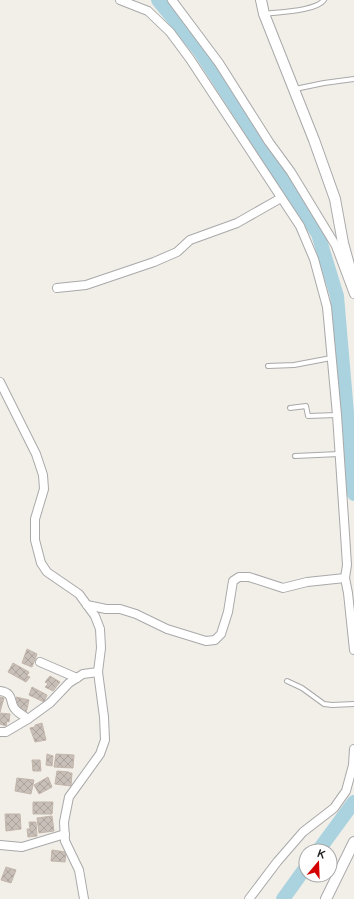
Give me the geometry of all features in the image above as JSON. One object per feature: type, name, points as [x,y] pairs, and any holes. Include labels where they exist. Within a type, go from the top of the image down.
[{"type":"street","points":[[120,0],[148,11],[170,32],[198,71],[300,226],[314,259],[327,307],[337,415],[347,565],[345,578],[351,593],[354,650]]},
{"type":"street","points":[[172,0],[219,63],[269,142],[292,172],[336,246],[354,294]]},
{"type":"street","points":[[261,0],[264,14],[335,199],[343,243],[351,263],[354,283]]},
{"type":"street","points":[[57,288],[86,285],[154,262],[177,252],[190,240],[237,223],[281,198]]},
{"type":"street","points":[[0,382],[36,454],[43,475],[44,489],[35,519],[35,540],[41,563],[47,572],[79,594],[95,616],[100,629],[101,648],[98,672],[104,717],[105,740],[100,754],[69,797],[64,822],[65,841],[78,870],[84,899]]},
{"type":"street","points":[[87,605],[106,609],[120,609],[136,614],[167,629],[206,641],[215,640],[221,634],[228,612],[233,581],[239,577],[249,577],[283,588],[307,582],[345,578]]},
{"type":"street","points":[[40,662],[77,678]]},
{"type":"street","points":[[0,732],[6,732],[28,719],[50,703],[69,683],[83,674],[98,672]]},
{"type":"street","points":[[0,691],[6,692],[12,699],[14,708],[28,719]]},
{"type":"street","points":[[250,899],[277,862],[303,832],[334,808],[346,791],[353,765],[354,749]]},
{"type":"street","points":[[1,846],[22,847],[65,834]]},
{"type":"street","points":[[326,899],[354,842]]},
{"type":"lane","points":[[264,14],[312,7],[324,0]]},
{"type":"lane","points":[[294,89],[324,82],[354,79]]},
{"type":"lane","points":[[268,366],[294,365],[331,358]]},
{"type":"lane","points":[[290,408],[306,406],[308,416],[337,415]]},
{"type":"lane","points":[[295,456],[339,454]]},
{"type":"lane","points":[[287,681],[302,688],[324,704],[332,706],[354,704]]},
{"type":"building","points":[[27,649],[37,654],[32,667],[22,663]]},
{"type":"building","points":[[13,663],[29,672],[27,676],[30,677],[26,682],[8,672]]},
{"type":"building","points":[[50,676],[60,682],[53,691],[45,687],[48,684],[45,682]]},
{"type":"building","points":[[32,687],[47,695],[44,702],[29,695]]},
{"type":"building","points":[[0,697],[4,698],[0,712]]},
{"type":"building","points":[[16,697],[29,700],[26,713],[14,707]]},
{"type":"building","points":[[0,713],[10,714],[9,722],[7,721],[6,726],[0,724]]},
{"type":"building","points":[[42,723],[46,740],[35,742],[30,728]]},
{"type":"building","points":[[47,754],[53,756],[52,766],[46,765]]},
{"type":"building","points":[[56,754],[74,755],[73,768],[54,767]]},
{"type":"building","points":[[32,760],[40,760],[41,771],[33,771]]},
{"type":"building","points":[[57,771],[72,773],[71,786],[55,784]]},
{"type":"building","points":[[48,777],[52,787],[39,794],[34,785]]},
{"type":"building","points":[[17,778],[34,780],[31,794],[15,791]]},
{"type":"building","points":[[33,802],[53,802],[52,814],[33,814]]},
{"type":"building","points":[[5,814],[20,814],[21,829],[6,831]]},
{"type":"building","points":[[52,816],[54,831],[39,833],[37,818]]},
{"type":"building","points":[[29,822],[36,822],[37,836],[28,837],[27,829],[30,829]]},
{"type":"building","points":[[52,850],[66,852],[65,862],[51,861]]},
{"type":"building","points":[[6,867],[16,870],[11,883],[1,880]]},
{"type":"waterway","points":[[158,0],[199,50],[318,234],[337,296],[354,494]]},
{"type":"waterway","points":[[324,843],[354,802]]},
{"type":"waterway","points":[[283,899],[298,878]]}]
